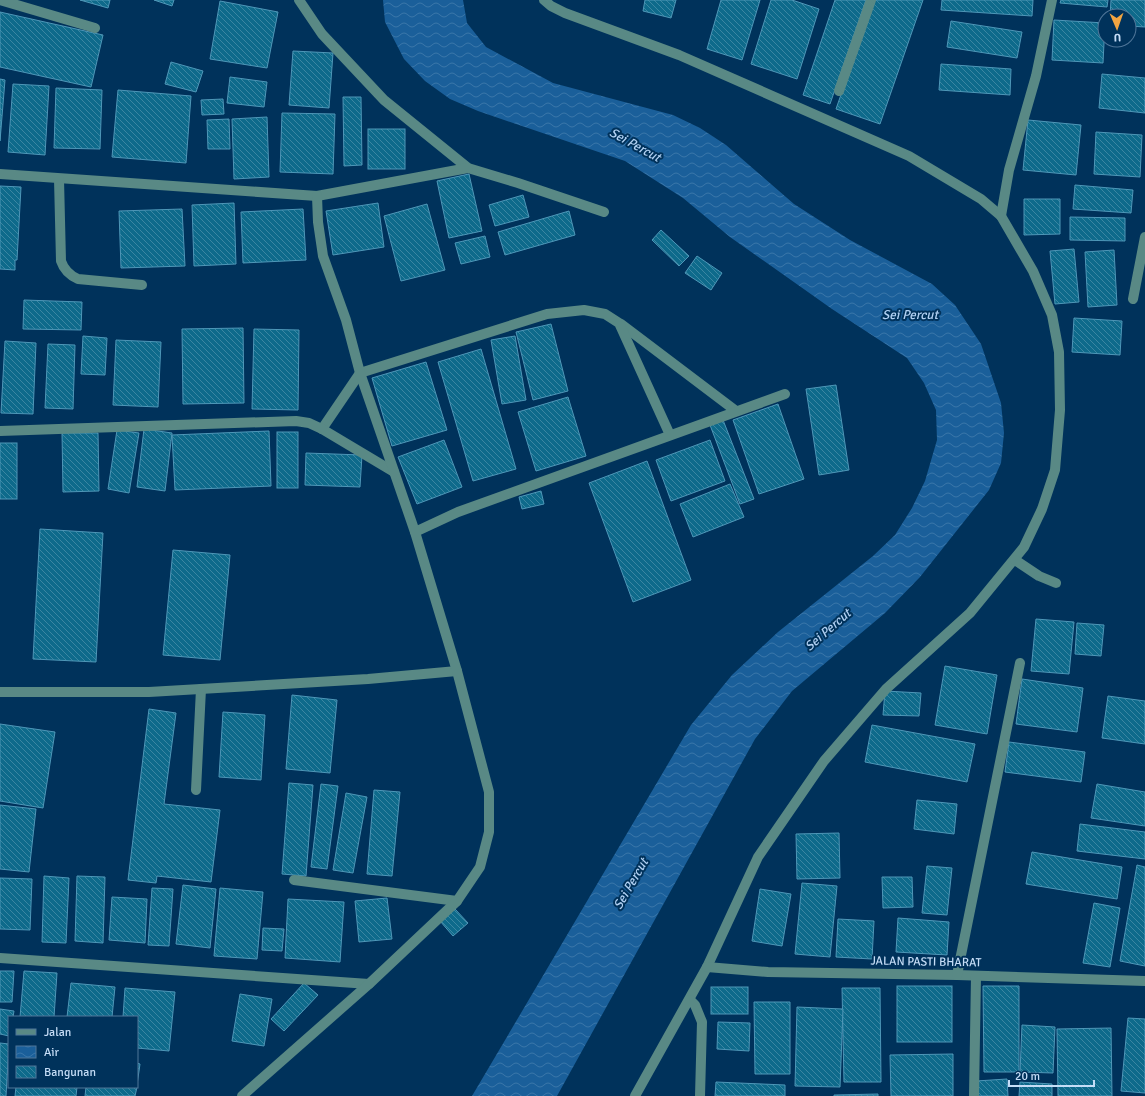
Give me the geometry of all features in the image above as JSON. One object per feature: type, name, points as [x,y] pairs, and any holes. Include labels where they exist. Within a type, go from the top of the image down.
[{"type":"street","points":[[0,0],[95,28]]},
{"type":"street","points":[[299,0],[322,34],[384,100],[468,168],[604,212]]},
{"type":"street","points":[[544,0],[551,6],[565,13],[679,55],[909,156],[981,199],[1001,216],[1033,271],[1052,315],[1059,352],[1060,410],[1055,470],[1042,509],[1024,547],[1015,560],[970,613],[886,689],[824,761],[758,857],[707,967],[690,1000],[635,1096]]},
{"type":"street","points":[[839,91],[870,0]]},
{"type":"street","points":[[1001,216],[1009,170],[1036,76],[1052,0]]},
{"type":"street","points":[[0,174],[317,196],[468,168]]},
{"type":"street","points":[[59,179],[61,261],[64,269],[71,276],[78,279],[142,285]]},
{"type":"street","points":[[242,1096],[369,984],[457,901],[480,867],[489,832],[489,792],[457,671],[415,532],[360,373],[346,320],[323,256],[318,222],[317,196]]},
{"type":"street","points":[[1132,299],[1145,237]]},
{"type":"street","points":[[322,429],[360,373],[547,314],[584,310],[605,314],[619,323],[736,411]]},
{"type":"street","points":[[619,323],[670,435]]},
{"type":"street","points":[[415,532],[458,512],[785,394]]},
{"type":"street","points":[[0,431],[296,421],[309,423],[322,429],[394,472]]},
{"type":"street","points":[[1015,560],[1039,576],[1056,583]]},
{"type":"street","points":[[957,975],[1020,663]]},
{"type":"street","points":[[0,692],[149,692],[368,679],[457,671]]},
{"type":"street","points":[[196,790],[201,689]]},
{"type":"street","points":[[294,880],[457,901]]},
{"type":"street","points":[[0,958],[369,984]]},
{"type":"street","name":"JALAN PASTI BHARAT","points":[[707,967],[768,972],[957,975],[1145,981]]},
{"type":"street","points":[[974,1096],[976,976]]},
{"type":"street","points":[[690,1000],[696,1005],[702,1022],[700,1096]]},
{"type":"water","name":"Sei Percut","points":[[383,0],[463,0],[467,23],[486,47],[553,83],[673,115],[700,128],[726,145],[794,204],[850,240],[932,284],[955,305],[981,344],[1001,403],[1004,433],[1001,463],[989,490],[920,577],[885,613],[792,691],[755,739],[557,1096],[472,1096],[691,725],[732,675],[778,632],[873,556],[895,535],[912,508],[925,481],[937,440],[936,410],[924,383],[907,358],[832,309],[730,237],[683,198],[625,161],[478,111],[450,99],[425,81],[404,59],[385,22]]},
{"type":"building","points":[[80,0],[110,0],[108,8]]},
{"type":"building","points":[[154,0],[174,0],[172,6]]},
{"type":"building","points":[[645,0],[676,0],[671,18],[643,11]]},
{"type":"building","points":[[721,0],[760,0],[742,60],[707,49]]},
{"type":"building","points":[[771,0],[792,0],[819,9],[797,79],[751,64]]},
{"type":"building","points":[[835,0],[866,0],[830,104],[803,95]]},
{"type":"building","points":[[874,0],[923,0],[880,124],[836,109]]},
{"type":"building","points":[[942,0],[1033,0],[1032,16],[941,10]]},
{"type":"building","points":[[1061,0],[1108,0],[1107,7],[1060,3]]},
{"type":"building","points":[[1111,0],[1145,0],[1145,27],[1137,26],[1137,8],[1110,8]]},
{"type":"building","points":[[220,1],[278,12],[267,68],[210,59]]},
{"type":"building","points":[[0,12],[103,35],[91,87],[0,67]]},
{"type":"building","points":[[1054,20],[1097,23],[1097,48],[1104,48],[1103,63],[1052,60]]},
{"type":"building","points":[[951,21],[1022,32],[1017,58],[947,47]]},
{"type":"building","points":[[293,51],[333,53],[329,108],[289,105]]},
{"type":"building","points":[[171,62],[203,71],[196,92],[165,84]]},
{"type":"building","points":[[941,64],[1011,69],[1010,95],[939,90]]},
{"type":"building","points":[[1102,74],[1145,78],[1145,113],[1099,108]]},
{"type":"building","points":[[230,77],[267,82],[264,107],[227,103]]},
{"type":"building","points":[[0,79],[5,80],[0,141]]},
{"type":"building","points":[[13,84],[49,86],[45,155],[8,152]]},
{"type":"building","points":[[56,88],[102,90],[100,149],[54,148]]},
{"type":"building","points":[[118,90],[191,96],[186,163],[112,157]]},
{"type":"building","points":[[343,97],[361,97],[362,165],[344,166]]},
{"type":"building","points":[[223,99],[224,114],[202,115],[201,100]]},
{"type":"building","points":[[282,113],[335,114],[333,174],[280,172]]},
{"type":"building","points":[[267,117],[269,177],[234,179],[232,119]]},
{"type":"building","points":[[229,119],[230,149],[208,149],[207,120]]},
{"type":"building","points":[[1028,120],[1081,125],[1076,175],[1023,170]]},
{"type":"building","points":[[368,129],[405,129],[405,169],[368,169]]},
{"type":"building","points":[[1096,132],[1142,135],[1140,177],[1094,174]]},
{"type":"building","points":[[469,174],[482,231],[449,238],[437,181]]},
{"type":"building","points":[[1075,185],[1133,190],[1131,213],[1073,209]]},
{"type":"building","points":[[0,186],[21,187],[17,260],[15,260],[15,270],[0,269]]},
{"type":"building","points":[[523,195],[529,217],[495,226],[489,205]]},
{"type":"building","points":[[1024,199],[1060,199],[1060,234],[1024,235]]},
{"type":"building","points":[[234,203],[236,264],[194,266],[192,205]]},
{"type":"building","points":[[378,203],[384,247],[333,255],[326,211]]},
{"type":"building","points":[[427,204],[445,270],[401,281],[384,216]]},
{"type":"building","points":[[182,209],[185,266],[121,268],[119,211]]},
{"type":"building","points":[[303,209],[306,260],[243,263],[241,212]]},
{"type":"building","points":[[569,211],[575,235],[505,255],[498,232]]},
{"type":"building","points":[[1070,217],[1125,218],[1125,241],[1070,240]]},
{"type":"building","points":[[661,230],[689,256],[679,266],[652,240]]},
{"type":"building","points":[[485,236],[490,257],[461,264],[455,243]]},
{"type":"building","points":[[1074,249],[1079,302],[1055,304],[1050,251]]},
{"type":"building","points":[[1114,250],[1117,305],[1088,307],[1085,252]]},
{"type":"building","points":[[697,256],[722,273],[711,290],[685,273]]},
{"type":"building","points":[[24,300],[82,302],[81,330],[23,329]]},
{"type":"building","points":[[1074,318],[1122,321],[1120,355],[1072,352]]},
{"type":"building","points":[[551,324],[568,391],[533,400],[516,332]]},
{"type":"building","points":[[243,328],[244,403],[183,404],[182,329]]},
{"type":"building","points":[[254,329],[299,330],[298,410],[252,409]]},
{"type":"building","points":[[83,336],[107,338],[105,375],[81,374]]},
{"type":"building","points":[[515,336],[526,400],[502,404],[491,340]]},
{"type":"building","points":[[116,340],[161,342],[158,407],[113,405]]},
{"type":"building","points":[[5,341],[36,343],[33,414],[1,413]]},
{"type":"building","points":[[48,344],[75,345],[73,409],[45,408]]},
{"type":"building","points":[[481,349],[516,469],[473,481],[438,362]]},
{"type":"building","points":[[426,362],[447,430],[392,446],[372,378]]},
{"type":"building","points":[[836,385],[849,470],[819,475],[806,389]]},
{"type":"building","points":[[568,397],[586,456],[536,471],[518,412]]},
{"type":"building","points":[[778,404],[804,479],[759,494],[733,420]]},
{"type":"building","points":[[723,420],[754,499],[740,504],[710,425]]},
{"type":"building","points":[[144,429],[172,433],[165,491],[137,487]]},
{"type":"building","points":[[117,430],[139,433],[129,493],[108,489]]},
{"type":"building","points":[[269,431],[271,486],[175,490],[172,435]]},
{"type":"building","points":[[277,432],[298,432],[298,488],[277,488]]},
{"type":"building","points":[[62,433],[98,433],[99,491],[63,492]]},
{"type":"building","points":[[444,440],[462,487],[417,504],[398,457]]},
{"type":"building","points":[[710,440],[725,481],[671,501],[656,460]]},
{"type":"building","points":[[0,443],[17,443],[17,499],[0,499]]},
{"type":"building","points":[[306,453],[362,455],[360,487],[305,485]]},
{"type":"building","points":[[647,461],[691,580],[633,602],[589,483]]},
{"type":"building","points":[[730,484],[744,517],[693,537],[680,504]]},
{"type":"building","points":[[541,491],[544,504],[522,509],[519,497]]},
{"type":"building","points":[[40,529],[103,533],[96,662],[33,659]]},
{"type":"building","points":[[173,550],[230,555],[220,660],[163,655]]},
{"type":"building","points":[[1036,619],[1074,622],[1069,674],[1031,671]]},
{"type":"building","points":[[1077,623],[1104,625],[1101,656],[1075,654]]},
{"type":"building","points":[[945,666],[997,675],[987,734],[935,725]]},
{"type":"building","points":[[1022,679],[1083,688],[1077,732],[1016,724]]},
{"type":"building","points":[[885,691],[921,693],[919,716],[883,715]]},
{"type":"building","points":[[292,695],[337,700],[330,773],[286,769]]},
{"type":"building","points":[[1108,696],[1145,701],[1145,744],[1102,738]]},
{"type":"building","points":[[149,709],[176,713],[164,804],[220,810],[211,882],[157,876],[156,883],[128,880]]},
{"type":"building","points":[[223,712],[265,715],[261,780],[219,777]]},
{"type":"building","points":[[0,724],[55,732],[43,808],[0,801]]},
{"type":"building","points":[[872,725],[975,744],[967,782],[865,762]]},
{"type":"building","points":[[1009,742],[1085,752],[1081,782],[1005,772]]},
{"type":"building","points":[[289,783],[313,785],[306,876],[282,874]]},
{"type":"building","points":[[321,784],[338,786],[327,869],[311,867]]},
{"type":"building","points":[[1097,784],[1145,792],[1145,826],[1091,818]]},
{"type":"building","points":[[374,790],[400,792],[392,876],[367,874]]},
{"type":"building","points":[[346,793],[367,797],[353,873],[333,870]]},
{"type":"building","points":[[917,800],[957,804],[954,834],[914,829]]},
{"type":"building","points":[[0,805],[36,809],[29,872],[0,869]]},
{"type":"building","points":[[1080,824],[1145,832],[1145,859],[1077,851]]},
{"type":"building","points":[[839,833],[840,878],[797,879],[796,834]]},
{"type":"building","points":[[1032,852],[1122,867],[1117,899],[1026,884]]},
{"type":"building","points":[[1137,865],[1145,867],[1145,966],[1120,961]]},
{"type":"building","points":[[927,866],[952,868],[947,915],[922,913]]},
{"type":"building","points":[[44,876],[69,878],[66,943],[42,942]]},
{"type":"building","points":[[77,876],[105,877],[103,943],[75,941]]},
{"type":"building","points":[[882,877],[912,877],[913,907],[883,908]]},
{"type":"building","points":[[0,878],[32,879],[30,930],[0,929]]},
{"type":"building","points":[[802,883],[837,886],[830,957],[795,954]]},
{"type":"building","points":[[183,885],[216,889],[210,948],[176,944]]},
{"type":"building","points":[[152,888],[173,889],[169,946],[148,945]]},
{"type":"building","points":[[220,888],[263,892],[257,959],[214,956]]},
{"type":"building","points":[[760,889],[791,894],[782,946],[752,941]]},
{"type":"building","points":[[112,897],[147,899],[145,943],[109,940]]},
{"type":"building","points":[[387,898],[392,939],[359,942],[355,901]]},
{"type":"building","points":[[288,899],[344,902],[340,962],[285,958]]},
{"type":"building","points":[[1094,903],[1120,908],[1110,967],[1083,963]]},
{"type":"building","points":[[455,909],[468,923],[453,936],[440,921]]},
{"type":"building","points":[[898,918],[949,922],[947,955],[896,952]]},
{"type":"building","points":[[838,919],[874,921],[872,959],[836,957]]},
{"type":"building","points":[[263,928],[284,929],[282,951],[262,950]]},
{"type":"building","points":[[0,971],[14,971],[12,1002],[0,1002]]},
{"type":"building","points":[[24,971],[57,973],[54,1016],[20,1016]]},
{"type":"building","points":[[71,983],[115,987],[112,1016],[67,1016]]},
{"type":"building","points":[[304,983],[318,995],[284,1031],[271,1019]]},
{"type":"building","points":[[897,986],[952,986],[952,1042],[897,1042]]},
{"type":"building","points":[[983,986],[1019,986],[1019,1072],[984,1072]]},
{"type":"building","points":[[711,987],[748,987],[748,1014],[711,1014]]},
{"type":"building","points":[[125,988],[175,992],[169,1051],[138,1048],[138,1016],[123,1016]]},
{"type":"building","points":[[842,988],[880,988],[881,1082],[844,1082]]},
{"type":"building","points":[[240,994],[272,999],[264,1046],[232,1041]]},
{"type":"building","points":[[754,1002],[790,1002],[790,1074],[755,1074]]},
{"type":"building","points":[[797,1007],[843,1009],[840,1087],[795,1086]]},
{"type":"building","points":[[0,1009],[14,1011],[13,1016],[8,1016],[8,1036],[0,1034]]},
{"type":"building","points":[[1128,1018],[1145,1019],[1145,1093],[1121,1091]]},
{"type":"building","points":[[718,1022],[750,1023],[749,1051],[717,1049]]},
{"type":"building","points":[[1022,1025],[1055,1027],[1053,1073],[1020,1072]]},
{"type":"building","points":[[1111,1028],[1112,1096],[1058,1096],[1057,1029]]},
{"type":"building","points":[[0,1043],[8,1044],[8,1061],[6,1096],[0,1096]]},
{"type":"building","points":[[953,1054],[953,1096],[891,1096],[890,1055]]},
{"type":"building","points":[[138,1063],[140,1064],[138,1078]]},
{"type":"building","points":[[1007,1079],[1008,1096],[977,1096],[976,1081]]},
{"type":"building","points":[[716,1082],[785,1085],[785,1096],[715,1096]]},
{"type":"building","points":[[1020,1082],[1052,1084],[1052,1096],[1019,1096]]},
{"type":"building","points":[[16,1088],[77,1088],[76,1096],[15,1096]]},
{"type":"building","points":[[86,1088],[137,1088],[135,1096],[85,1096]]},
{"type":"building","points":[[878,1094],[878,1096],[834,1096],[834,1095]]}]
